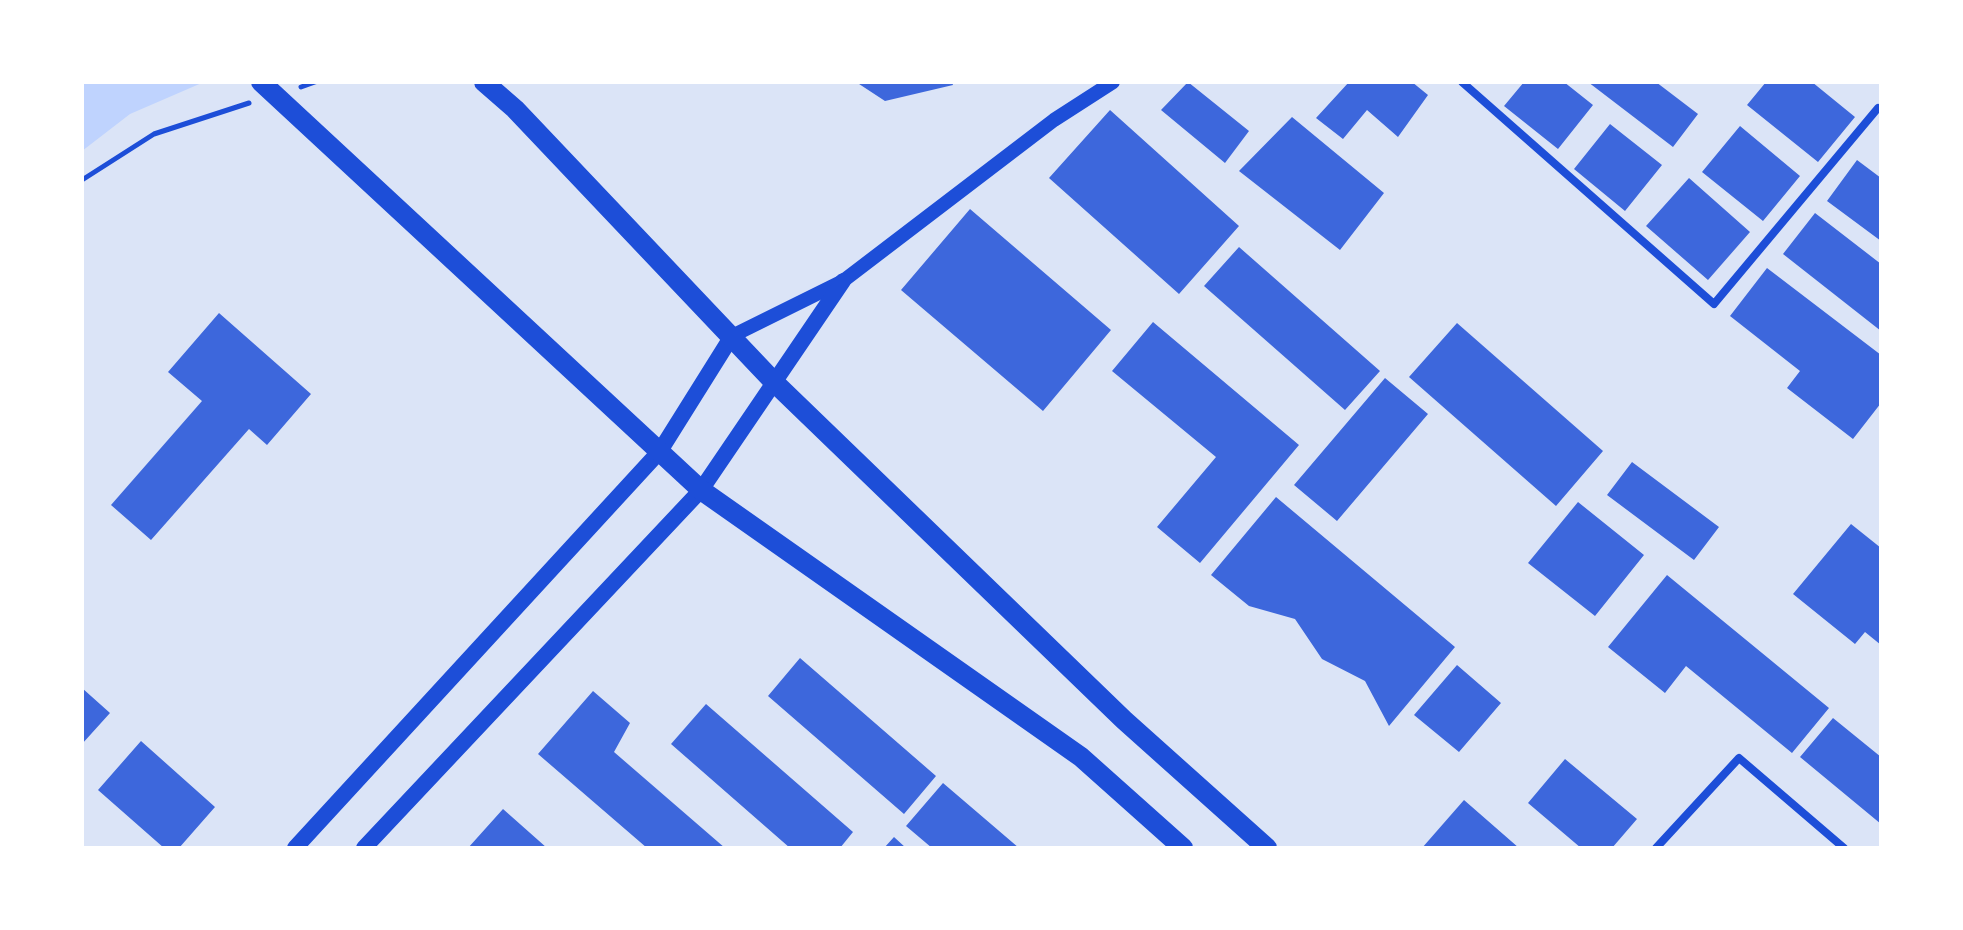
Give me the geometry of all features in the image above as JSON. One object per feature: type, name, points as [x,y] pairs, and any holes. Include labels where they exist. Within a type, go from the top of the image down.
[{"type":"main road","points":[[484,82],[515,109],[774,382],[1124,720],[1267,848]]},
{"type":"main road","points":[[259,91],[331,145],[701,490],[1081,757],[1174,845]]},
{"type":"main road","points":[[364,848],[701,490],[843,281]]},
{"type":"main road","points":[[295,848],[660,451],[732,336]]},
{"type":"street","points":[[732,336],[843,281],[1054,120],[1113,82]]},
{"type":"street","points":[[1462,82],[1714,304],[1878,108]]},
{"type":"street","points":[[1656,848],[1739,758],[1844,848]]},
{"type":"path","points":[[286,91],[315,82]]},
{"type":"path","points":[[82,180],[154,134],[259,91]]},
{"type":"shaded area","points":[[82,82],[1881,82],[1881,848],[82,848]]},
{"type":"water","points":[[82,82],[204,82],[130,114],[82,151]]},
{"type":"building","points":[[856,82],[952,82],[953,85],[885,101]]},
{"type":"building","points":[[1188,82],[1249,131],[1225,163],[1161,110]]},
{"type":"building","points":[[1349,82],[1412,82],[1428,95],[1398,137],[1367,110],[1343,139],[1316,118]]},
{"type":"building","points":[[1524,82],[1564,82],[1593,105],[1558,149],[1504,106]]},
{"type":"building","points":[[1588,82],[1656,82],[1698,114],[1673,147]]},
{"type":"building","points":[[1766,82],[1812,82],[1855,117],[1818,162],[1747,105]]},
{"type":"building","points":[[1110,110],[1239,226],[1179,294],[1049,178]]},
{"type":"building","points":[[1292,117],[1384,193],[1340,250],[1239,171]]},
{"type":"building","points":[[1610,124],[1662,165],[1625,211],[1574,169]]},
{"type":"building","points":[[1740,126],[1800,176],[1763,221],[1702,172]]},
{"type":"building","points":[[1857,160],[1881,178],[1881,241],[1827,201]]},
{"type":"building","points":[[1689,178],[1750,232],[1708,280],[1646,226]]},
{"type":"building","points":[[970,209],[1111,330],[1043,411],[901,290]]},
{"type":"building","points":[[1815,213],[1881,264],[1881,331],[1783,254]]},
{"type":"building","points":[[1239,247],[1380,371],[1345,410],[1204,286]]},
{"type":"building","points":[[1767,268],[1881,355],[1881,403],[1853,439],[1787,388],[1800,371],[1730,316]]},
{"type":"building","points":[[219,313],[311,394],[267,445],[249,429],[151,540],[111,505],[202,401],[168,372]]},
{"type":"building","points":[[1153,322],[1299,445],[1200,563],[1157,527],[1216,457],[1112,371]]},
{"type":"building","points":[[1457,323],[1603,451],[1556,506],[1409,377]]},
{"type":"building","points":[[1385,378],[1428,414],[1337,521],[1294,485]]},
{"type":"building","points":[[1632,462],[1719,527],[1694,560],[1607,495]]},
{"type":"building","points":[[1276,497],[1455,647],[1389,726],[1365,681],[1322,659],[1295,619],[1249,606],[1211,575]]},
{"type":"building","points":[[1578,502],[1644,555],[1595,616],[1528,563]]},
{"type":"building","points":[[1851,524],[1881,548],[1881,645],[1865,632],[1855,644],[1793,594]]},
{"type":"building","points":[[1667,575],[1829,708],[1792,753],[1686,666],[1665,693],[1608,647]]},
{"type":"building","points":[[800,658],[936,776],[904,814],[768,696]]},
{"type":"building","points":[[1457,665],[1501,703],[1459,752],[1414,715]]},
{"type":"building","points":[[82,688],[110,713],[82,744]]},
{"type":"building","points":[[593,691],[630,723],[614,752],[725,848],[647,848],[538,754]]},
{"type":"building","points":[[706,704],[853,832],[840,848],[790,848],[671,744]]},
{"type":"building","points":[[1833,718],[1881,757],[1881,824],[1800,757]]},
{"type":"building","points":[[141,741],[215,807],[179,848],[164,848],[98,790]]},
{"type":"building","points":[[1565,759],[1637,819],[1612,848],[1581,848],[1528,803]]},
{"type":"building","points":[[943,783],[1019,848],[932,848],[906,826]]},
{"type":"building","points":[[1464,800],[1519,848],[1422,848]]},
{"type":"building","points":[[503,809],[547,848],[468,848]]},
{"type":"building","points":[[894,837],[906,848],[884,848]]}]
